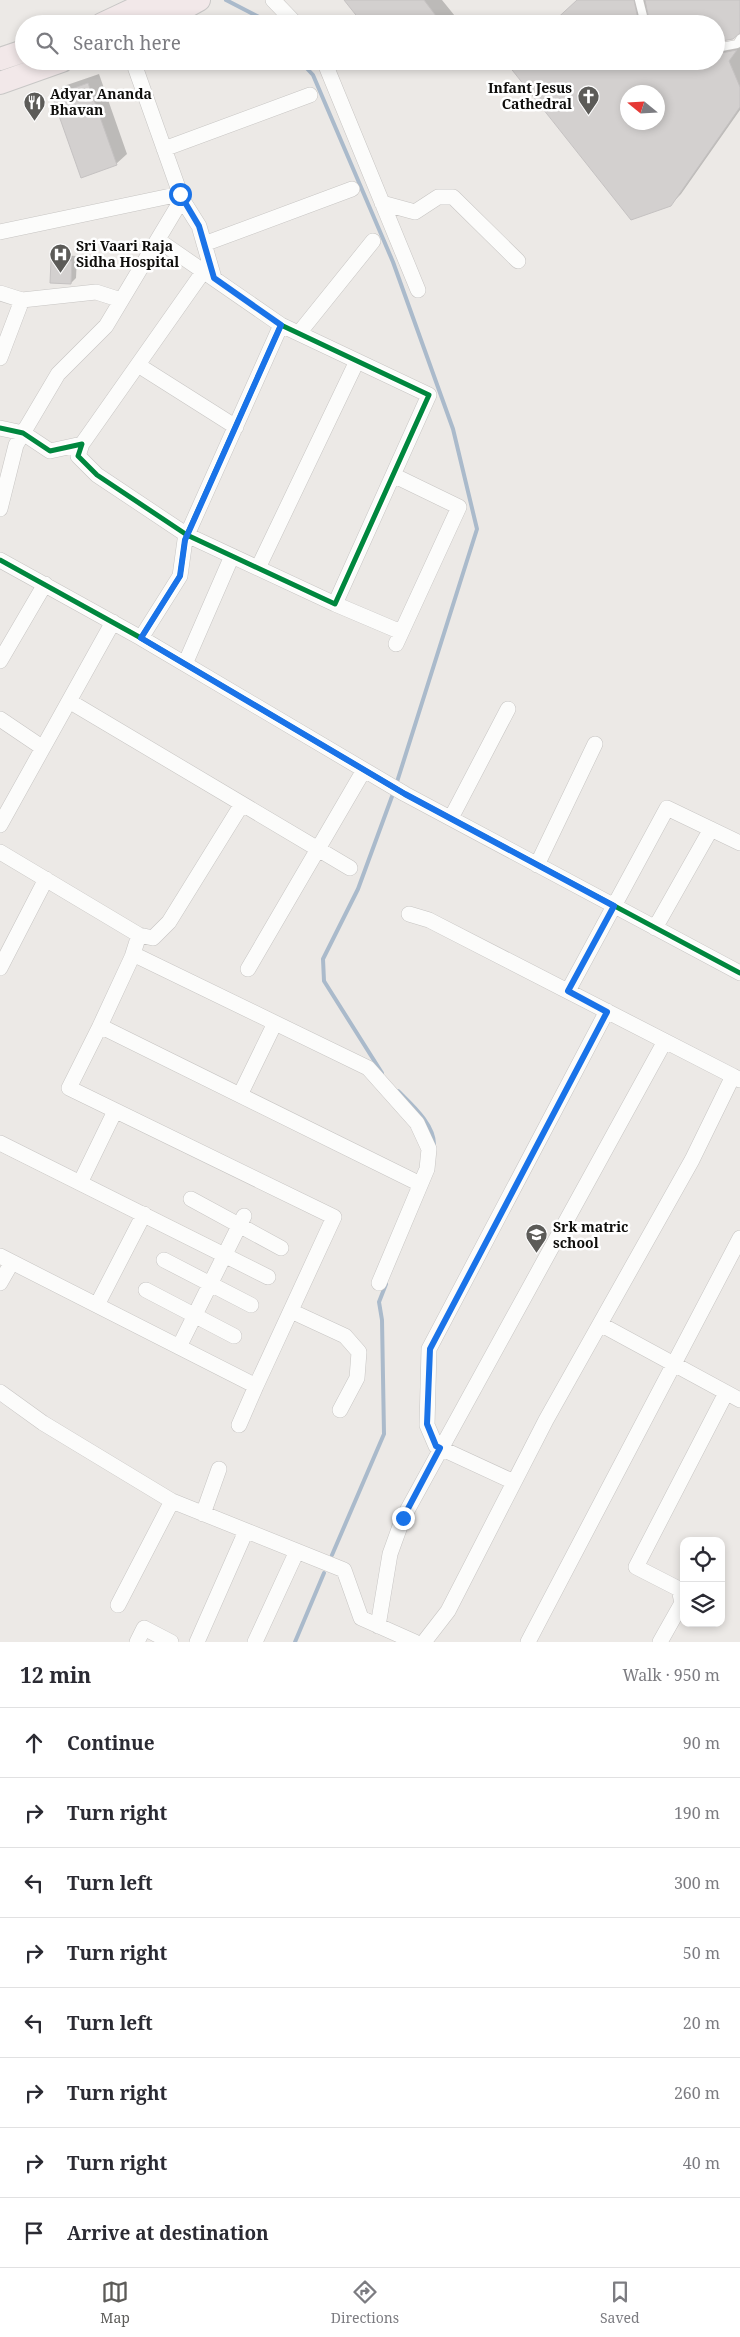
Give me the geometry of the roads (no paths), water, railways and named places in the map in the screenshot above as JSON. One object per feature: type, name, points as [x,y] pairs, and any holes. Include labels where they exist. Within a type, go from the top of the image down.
[{"type":"main road","points":[[122,15],[138,8],[175,0]]},
{"type":"main road","points":[[172,15],[199,0]]},
{"type":"main road","points":[[0,59],[15,54]]},
{"type":"main road","points":[[0,72],[15,66]]},
{"type":"main road","points":[[0,83],[37,70]]},
{"type":"street","points":[[273,0],[287,15]]},
{"type":"street","points":[[135,70],[181,197],[199,226],[209,275],[138,365],[82,444],[78,456],[97,475],[187,535],[335,604],[398,638],[459,507],[393,475]]},
{"type":"street","points":[[328,70],[418,290]]},
{"type":"street","points":[[164,149],[310,95]]},
{"type":"street","points":[[204,244],[352,189]]},
{"type":"street","points":[[0,232],[181,197]]},
{"type":"street","points":[[0,509],[16,445],[58,374],[106,326],[158,240],[181,197]]},
{"type":"street","points":[[382,203],[415,212],[438,197],[453,197],[518,261]]},
{"type":"street","points":[[158,240],[281,325],[429,396],[335,604]]},
{"type":"street","points":[[299,333],[373,241]]},
{"type":"street","points":[[0,293],[22,300],[96,292],[121,300]]},
{"type":"street","points":[[0,358],[22,300]]},
{"type":"street","points":[[141,638],[180,576],[187,535],[281,325]]},
{"type":"street","points":[[258,568],[356,361]]},
{"type":"street","points":[[138,365],[236,426]]},
{"type":"street","points":[[0,428],[23,434],[50,452],[82,444]]},
{"type":"street","points":[[185,664],[232,556]]},
{"type":"street","points":[[0,560],[141,638],[395,788],[740,973]]},
{"type":"street","points":[[0,662],[44,584]]},
{"type":"street","points":[[0,825],[113,622]]},
{"type":"street","points":[[69,702],[350,868]]},
{"type":"street","points":[[451,818],[508,709]]},
{"type":"street","points":[[0,719],[43,748]]},
{"type":"street","points":[[537,865],[595,744]]},
{"type":"street","points":[[248,969],[364,770]]},
{"type":"street","points":[[0,852],[139,935],[153,938],[169,922],[242,804]]},
{"type":"street","points":[[568,991],[667,808],[740,843]]},
{"type":"street","points":[[655,928],[711,829]]},
{"type":"street","points":[[0,968],[46,879]]},
{"type":"street","points":[[409,914],[429,920],[737,1078],[514,1482],[448,1611],[424,1642]]},
{"type":"street","points":[[139,935],[133,954],[70,1088],[334,1217],[238,1425]]},
{"type":"street","points":[[133,954],[368,1068],[417,1123],[429,1149],[427,1169],[380,1283]]},
{"type":"street","points":[[514,1482],[436,1446],[427,1424],[430,1349],[607,1012]]},
{"type":"street","points":[[240,1095],[275,1023]]},
{"type":"street","points":[[100,1026],[420,1184]]},
{"type":"street","points":[[378,1626],[390,1554],[403,1518],[665,1041]]},
{"type":"street","points":[[80,1183],[115,1110]]},
{"type":"street","points":[[0,1143],[268,1277]]},
{"type":"street","points":[[191,1199],[241,1221],[281,1248]]},
{"type":"street","points":[[97,1306],[144,1214]]},
{"type":"street","points":[[179,1347],[241,1221]]},
{"type":"street","points":[[528,1642],[740,1238]]},
{"type":"street","points":[[0,1283],[6,1259],[256,1386]]},
{"type":"street","points":[[164,1260],[251,1305]]},
{"type":"street","points":[[146,1290],[234,1336]]},
{"type":"street","points":[[291,1311],[346,1336],[359,1352],[357,1378],[340,1410]]},
{"type":"street","points":[[600,1324],[740,1400]]},
{"type":"street","points":[[0,1392],[43,1422],[172,1501],[344,1570],[361,1618],[415,1642]]},
{"type":"street","points":[[660,1642],[682,1603],[679,1589],[636,1567],[726,1392]]},
{"type":"street","points":[[203,1514],[219,1469]]},
{"type":"street","points":[[118,1605],[172,1501]]},
{"type":"street","points":[[197,1642],[246,1531]]},
{"type":"street","points":[[255,1642],[297,1551]]},
{"type":"street","points":[[138,1642],[144,1628],[171,1642]]},
{"type":"lane","points":[[638,0],[642,15]]},
{"type":"lane","points":[[725,46],[737,44],[740,39]]},
{"type":"waterway","points":[[226,0],[255,15]]},
{"type":"waterway","points":[[308,70],[313,75],[393,262],[453,429],[477,529],[396,785]]},
{"type":"waterway","points":[[382,1073],[324,981],[323,959],[358,889],[394,791]]},
{"type":"waterway","points":[[398,1091],[427,1123],[434,1146]]},
{"type":"waterway","points":[[332,1555],[384,1434],[382,1320],[379,1302],[386,1284]]},
{"type":"waterway","points":[[295,1642],[324,1573]]},
{"type":"place","name":"Infant Jesus Cathedral","points":[[588,115]]},
{"type":"place","name":"Adyar Ananda Bhavan","points":[[34,121]]},
{"type":"place","name":"Sri Vaari Raja Sidha Hospital","points":[[60,273]]},
{"type":"place","name":"Srk matric school","points":[[537,1254]]}]
